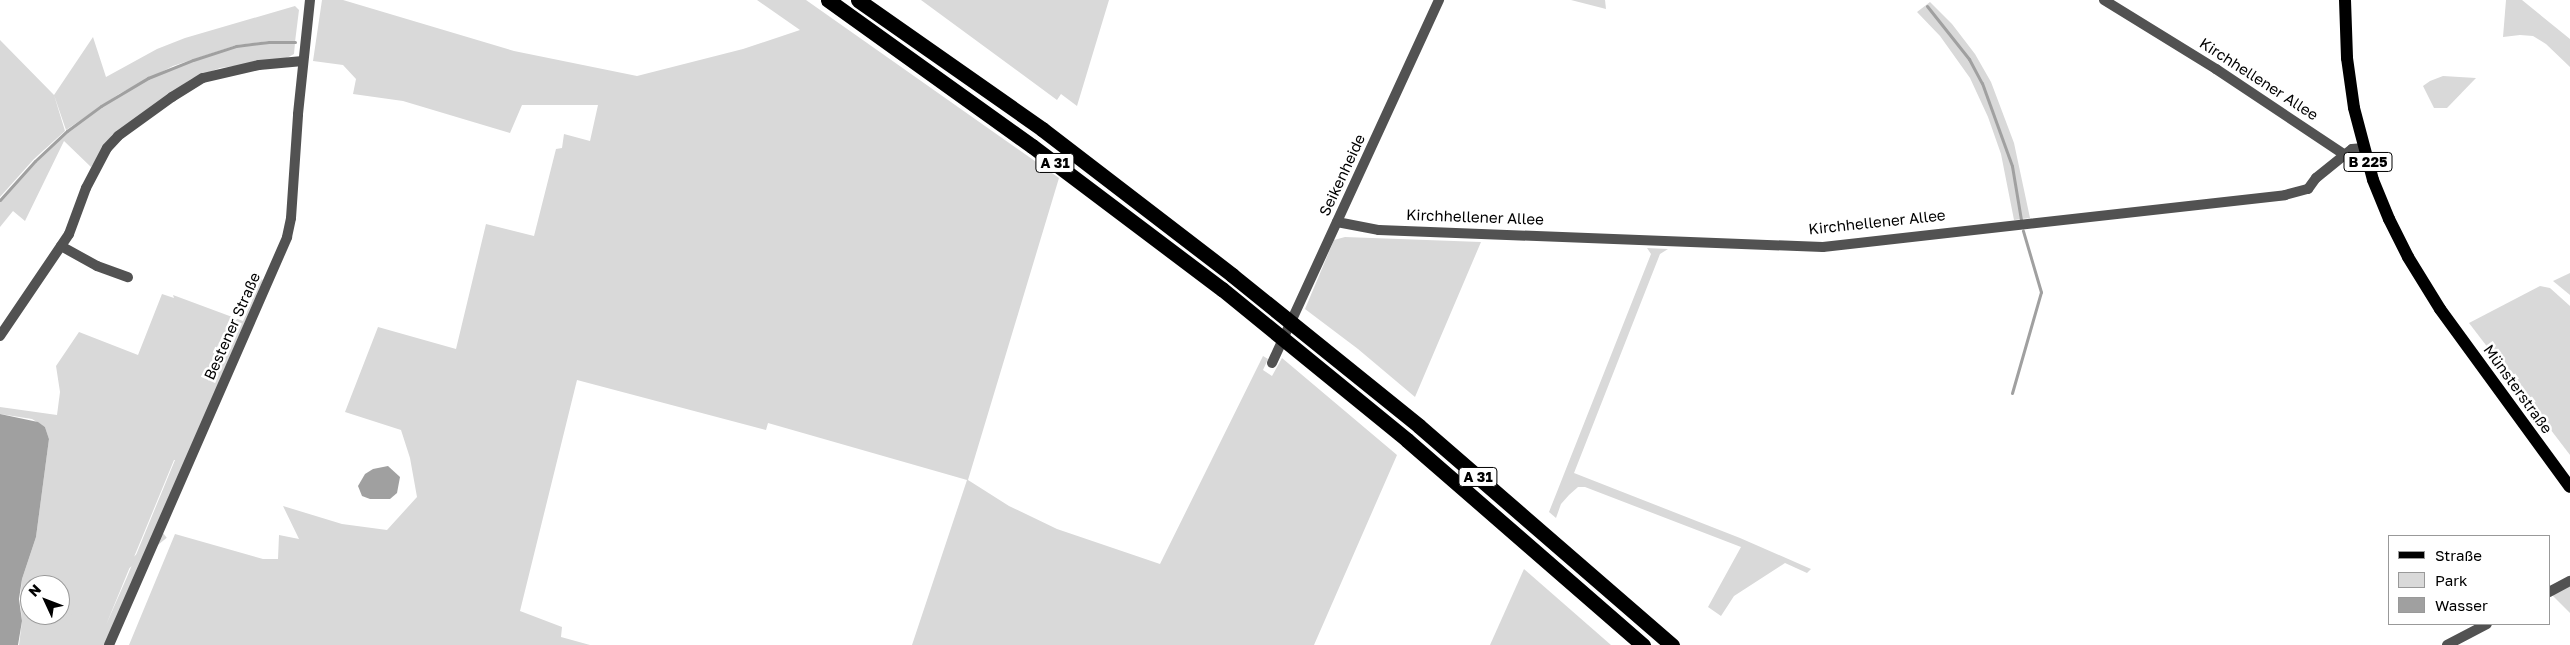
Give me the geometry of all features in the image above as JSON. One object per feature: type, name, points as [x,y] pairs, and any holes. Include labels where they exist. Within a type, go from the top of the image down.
[{"type":"highway","name":"A 31","points":[[828,0],[1032,146],[1222,289],[1407,440],[1643,645]]},
{"type":"highway","name":"A 31","points":[[858,0],[1042,129],[1232,275],[1419,426],[1672,645]]},
{"type":"main road","name":"B 225","points":[[2345,0],[2347,58],[2363,148]]},
{"type":"main road","name":"Münsterstraße","points":[[2363,148],[2373,180],[2408,258],[2440,309],[2570,487]]},
{"type":"street","name":"Bestener Straße","points":[[109,645],[287,236],[291,218],[303,58],[310,0]]},
{"type":"street","name":"Seikenheide","points":[[1272,363],[1439,0]]},
{"type":"street","name":"Kirchhellener Allee","points":[[2104,0],[2216,69],[2344,155]]},
{"type":"street","points":[[0,336],[69,234],[86,188],[107,148],[118,136],[172,96],[203,78],[259,65],[303,58]]},
{"type":"street","name":"Kirchhellener Allee","points":[[1337,222],[1379,230],[1823,247],[2284,195],[2308,189],[2316,178],[2352,149],[2363,148]]},
{"type":"street","points":[[61,246],[96,266],[128,277]]},
{"type":"street","points":[[2550,591],[2570,580]]},
{"type":"street","points":[[2446,645],[2485,625]]},
{"type":"green space","points":[[322,0],[343,0],[514,51],[637,76],[743,49],[800,30],[757,0],[806,0],[1059,178],[968,480],[1009,506],[1057,529],[1160,564],[1263,356],[1268,359],[1263,370],[1272,376],[1282,358],[1397,455],[1314,645],[912,645],[967,480],[768,423],[766,430],[577,380],[520,611],[562,627],[561,637],[590,645],[129,645],[175,534],[263,559],[278,559],[279,535],[299,539],[283,506],[342,524],[387,530],[417,497],[410,458],[401,430],[345,412],[378,327],[456,349],[486,224],[534,236],[556,149],[562,148],[564,134],[590,141],[598,105],[522,105],[510,133],[403,101],[353,94],[356,79],[343,65],[313,61]]},
{"type":"green space","points":[[921,0],[1109,0],[1077,106],[1061,94],[1057,100]]},
{"type":"green space","points":[[1571,0],[1605,0],[1606,9]]},
{"type":"green space","points":[[2506,0],[2522,0],[2570,39],[2570,67],[2546,44],[2533,36],[2503,37]]},
{"type":"green space","points":[[1930,2],[1952,24],[1975,54],[1991,82],[2014,143],[2030,218],[2014,220],[2001,154],[1988,117],[1970,78],[1940,36],[1917,12]]},
{"type":"green space","points":[[295,6],[299,10],[295,42],[269,41],[237,45],[173,66],[119,94],[66,130],[54,95],[93,37],[106,77],[157,49],[185,38]]},
{"type":"green space","points":[[0,40],[54,95],[65,131],[34,159],[0,197]]},
{"type":"green space","points":[[265,43],[295,43],[294,54],[285,59],[220,68],[191,79],[112,135],[91,167],[64,141],[25,221],[13,211],[0,227],[0,202],[4,196],[60,138],[98,109],[145,81],[179,66],[236,47]]},
{"type":"green space","points":[[2443,76],[2476,78],[2447,108],[2434,108],[2423,86]]},
{"type":"green space","points":[[1345,237],[1481,242],[1415,397],[1358,349],[1305,309],[1334,240]]},
{"type":"green space","points":[[1647,248],[1668,249],[1660,254],[1574,473],[1740,538],[1811,569],[1807,573],[1785,563],[1734,596],[1721,616],[1708,607],[1741,547],[1585,487],[1578,487],[1569,495],[1561,504],[1556,518],[1549,512],[1651,254]]},
{"type":"green space","points":[[2570,273],[2570,295],[2553,281]]},
{"type":"green space","points":[[261,279],[263,280],[106,645],[19,645],[22,625],[70,625],[70,575],[23,575],[36,537],[49,439],[45,427],[32,419],[0,414],[0,407],[57,415],[60,392],[56,366],[79,332],[138,355],[162,294],[174,298],[173,295],[243,321]],"holes":[[[175,460],[127,577],[106,625]]]},
{"type":"green space","points":[[2540,286],[2550,288],[2570,306],[2570,455],[2469,323]]},
{"type":"green space","points":[[163,533],[167,538],[72,614],[70,608]]},
{"type":"green space","points":[[1524,569],[1611,645],[1490,645]]},
{"type":"green space","points":[[2570,584],[2570,613],[2551,594]]},
{"type":"water","points":[[0,414],[38,422],[45,427],[49,439],[36,537],[23,575],[20,575],[19,599],[21,625],[18,645],[0,645]]},
{"type":"water","points":[[388,466],[400,477],[397,493],[390,499],[370,499],[362,496],[358,486],[365,474],[373,469]]},
{"type":"waterway","points":[[1927,6],[1969,59],[1982,83],[2012,166],[2021,220]]},
{"type":"waterway","points":[[0,200],[35,161],[67,131],[101,106],[148,78],[193,60],[236,46],[269,42],[295,42]]},
{"type":"waterway","points":[[2012,393],[2041,292],[2023,231]]}]
